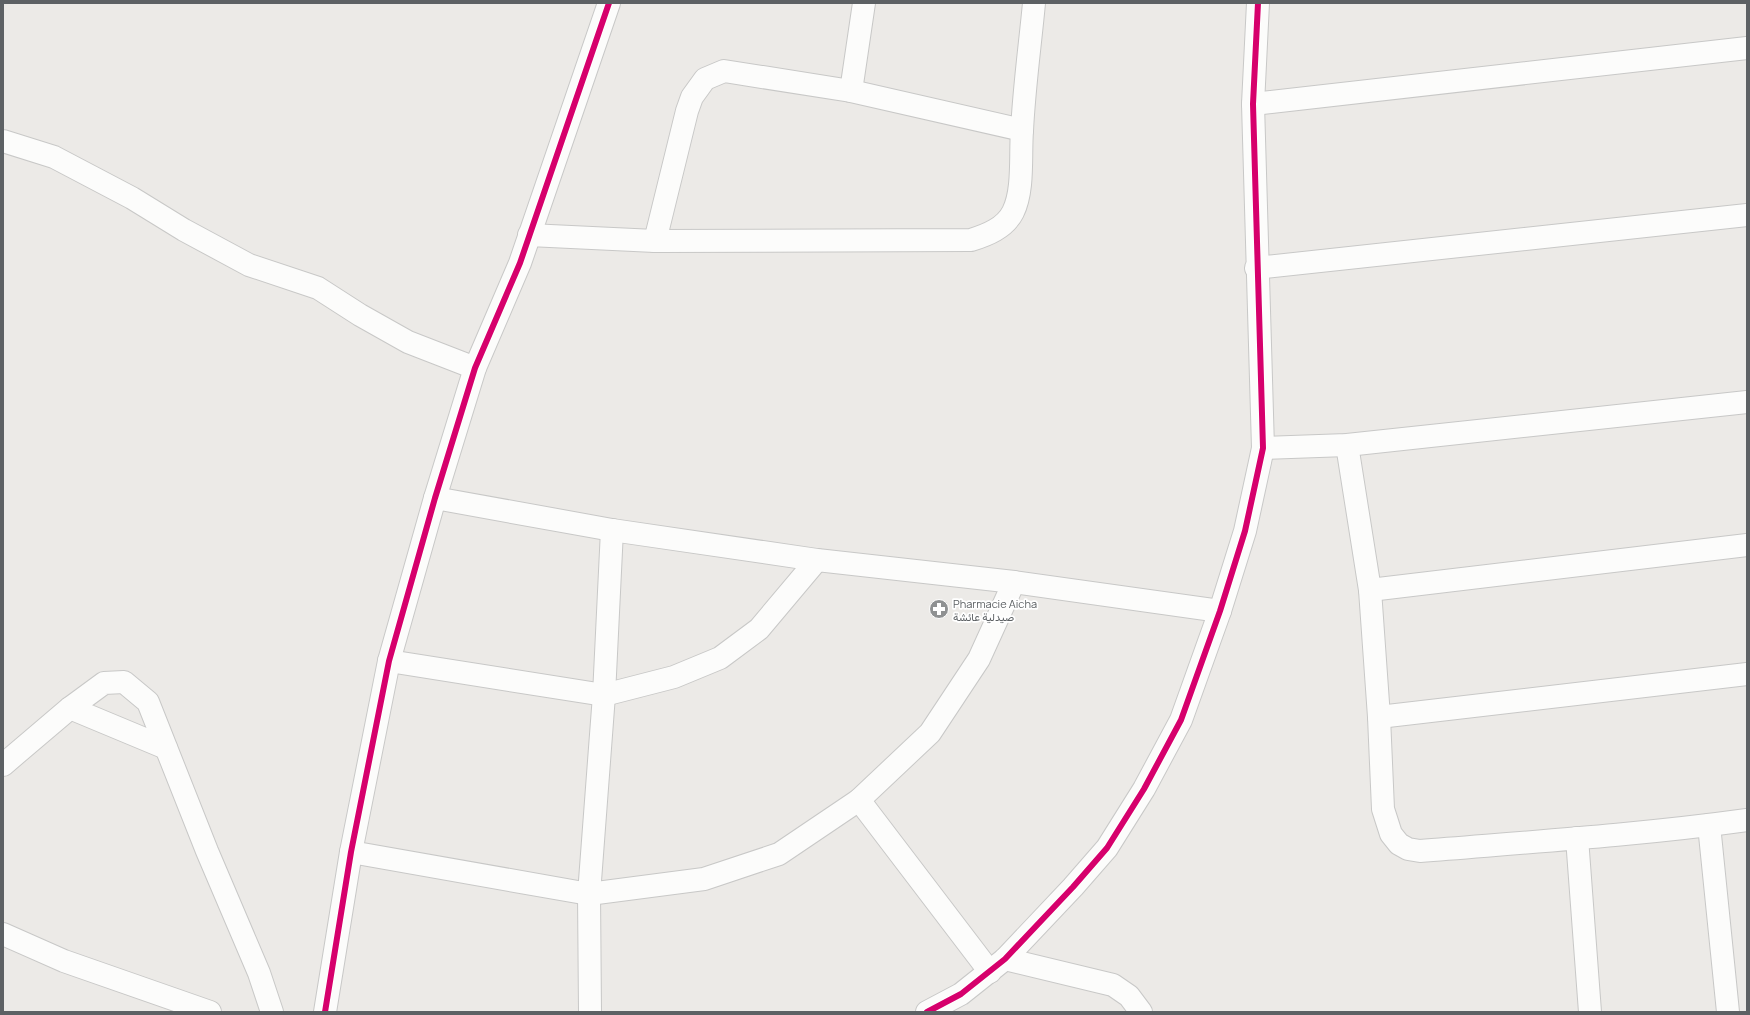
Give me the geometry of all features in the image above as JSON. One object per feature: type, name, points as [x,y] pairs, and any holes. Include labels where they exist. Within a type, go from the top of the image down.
[{"type":"street","points":[[324,1012],[351,852],[389,661],[435,498],[475,368],[520,263],[609,3]]},
{"type":"street","points":[[851,91],[864,3]]},
{"type":"street","points":[[529,235],[655,241],[971,240],[987,235],[1000,226],[1013,213],[1019,193],[1022,130],[1034,3]]},
{"type":"street","points":[[927,1012],[961,994],[997,966],[1073,887],[1107,848],[1144,789],[1181,720],[1220,611],[1245,531],[1263,448],[1256,268],[1253,104],[1258,3]]},
{"type":"street","points":[[1253,104],[1747,48]]},
{"type":"street","points":[[655,241],[686,110],[692,97],[705,79],[724,72],[851,91],[1022,130]]},
{"type":"street","points":[[3,141],[54,157],[132,198],[184,230],[249,265],[318,288],[360,315],[408,342],[475,368]]},
{"type":"street","points":[[1256,268],[1747,215]]},
{"type":"street","points":[[1263,448],[1347,445],[1747,402]]},
{"type":"street","points":[[1347,445],[1370,590],[1379,717],[1383,809],[1391,834],[1399,844],[1408,849],[1420,851],[1577,838],[1747,820]]},
{"type":"street","points":[[435,498],[612,530],[817,560],[1014,582],[1220,611]]},
{"type":"street","points":[[590,1012],[589,894],[604,695],[612,530]]},
{"type":"street","points":[[1370,590],[1747,546]]},
{"type":"street","points":[[389,661],[604,695],[674,677],[720,658],[759,629],[817,560]]},
{"type":"street","points":[[351,852],[589,894],[704,879],[779,854],[859,800],[930,733],[979,659],[1014,582]]},
{"type":"street","points":[[1379,717],[1747,674]]},
{"type":"street","points":[[3,765],[70,708],[104,684],[124,682],[148,702],[259,973],[272,1012]]},
{"type":"street","points":[[70,708],[166,748]]},
{"type":"street","points":[[859,800],[997,966],[1113,985],[1129,996],[1141,1012]]},
{"type":"street","points":[[1709,825],[1728,1012]]},
{"type":"street","points":[[1577,838],[1590,1012]]},
{"type":"street","points":[[3,934],[64,961],[210,1012]]},
{"type":"cycle path","points":[[325,1012],[351,852],[389,661],[435,498],[475,368],[520,263],[609,3]]},
{"type":"cycle path","points":[[927,1012],[961,994],[1005,959],[1073,887],[1107,848],[1144,789],[1181,720],[1220,611],[1245,531],[1263,448],[1253,104],[1258,3]]},
{"type":"place","name":"Pharmacie Aicha صيدلية عائشة","points":[[939,609]]}]
